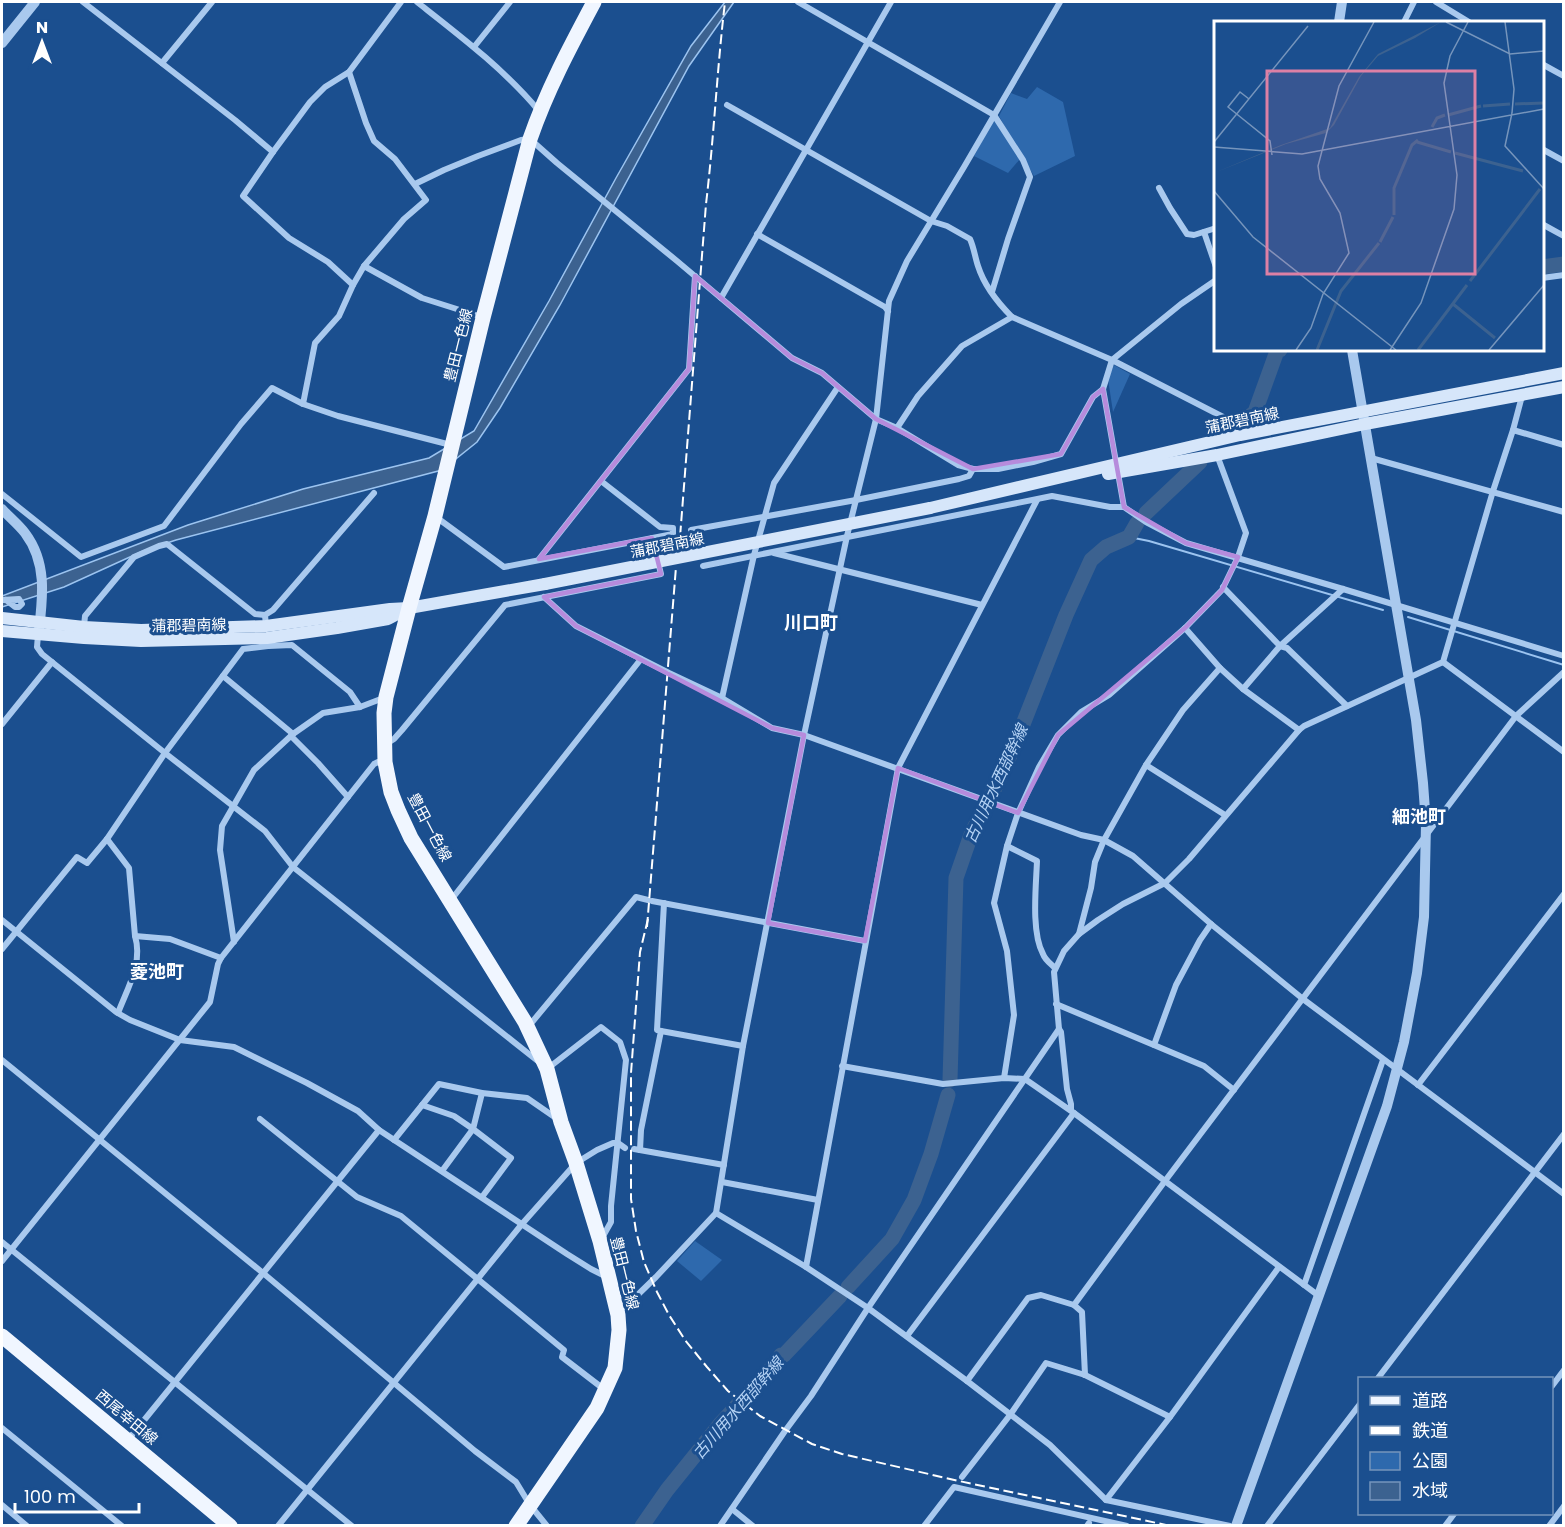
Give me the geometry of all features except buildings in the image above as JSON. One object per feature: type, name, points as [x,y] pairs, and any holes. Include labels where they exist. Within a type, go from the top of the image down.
[{"type":"main road","name":"豊田一色線","points":[[516,1526],[597,1408],[615,1368],[619,1330],[618,1315],[600,1241],[546,1069],[527,1027],[406,827],[391,792],[385,762],[384,713],[386,697],[435,516],[483,318],[530,139],[557,71],[594,2]]},
{"type":"main road","name":"蒲郡碧南線","points":[[2,618],[39,629],[141,641],[337,628],[388,618],[409,608],[546,584],[930,508],[1117,468],[1240,435],[1563,373]]},
{"type":"main road","name":"蒲郡碧南線","points":[[1117,468],[1217,455],[1365,424],[1563,387]]},
{"type":"main road","name":"蒲郡碧南線","points":[[2,631],[84,627],[267,631]]},
{"type":"main road","name":"西尾幸田線","points":[[2,1336],[230,1526]]},
{"type":"street","points":[[2,44],[35,2]]},
{"type":"street","points":[[83,2],[273,152]]},
{"type":"street","points":[[162,63],[213,2]]},
{"type":"street","points":[[353,285],[328,262],[289,238],[243,196],[310,102],[325,87],[349,72],[401,2]]},
{"type":"street","points":[[417,2],[474,47],[540,111]]},
{"type":"street","points":[[474,47],[510,2]]},
{"type":"street","points":[[798,2],[994,115],[1023,160],[1030,177],[992,292]]},
{"type":"street","points":[[721,298],[891,2]]},
{"type":"street","points":[[618,1315],[716,1213],[743,1046],[804,735],[847,536],[876,419],[889,301],[907,261],[1060,2]]},
{"type":"street","points":[[1339,21],[1342,2]]},
{"type":"street","points":[[1404,21],[1414,2]]},
{"type":"street","points":[[1436,2],[1467,21]]},
{"type":"street","points":[[1544,65],[1563,76]]},
{"type":"street","points":[[303,404],[315,343],[339,316],[364,266],[404,219],[426,200],[395,159],[374,141],[349,72]]},
{"type":"street","points":[[727,105],[931,221],[947,226],[970,239],[978,268],[1000,304],[1012,317],[1112,360],[1231,421],[1240,431],[1240,435]]},
{"type":"street","points":[[415,184],[478,156],[521,140],[530,139],[792,358],[822,373],[876,419],[897,428],[958,465],[973,469],[998,469],[1060,454],[1093,397],[1103,389]]},
{"type":"street","points":[[1544,151],[1563,161]]},
{"type":"street","points":[[1159,188],[1187,234],[1194,235],[1214,228]]},
{"type":"street","points":[[1544,225],[1563,236]]},
{"type":"street","points":[[1204,232],[1214,264]]},
{"type":"street","points":[[757,234],[885,307],[888,312]]},
{"type":"street","points":[[364,266],[422,298],[483,318]]},
{"type":"street","points":[[1544,278],[1563,275]]},
{"type":"street","points":[[539,559],[689,369],[695,276]]},
{"type":"street","points":[[1124,507],[1103,389],[1112,360],[1181,304],[1214,281]]},
{"type":"street","points":[[897,428],[918,396],[962,346],[1012,317]]},
{"type":"street","points":[[1236,1526],[1387,1106],[1412,1007],[1424,917],[1426,835],[1424,783],[1416,720],[1352,351]]},
{"type":"street","points":[[722,698],[753,555],[774,483],[838,387]]},
{"type":"street","points":[[2,494],[81,557],[164,526],[241,424],[272,388],[303,404],[338,416],[451,446]]},
{"type":"street","points":[[907,1336],[1072,1112],[1066,1089],[1061,1032],[1054,990],[1055,968],[1064,951],[1079,934],[1123,904],[1166,883],[1304,726],[1443,662],[1522,396]]},
{"type":"street","points":[[1513,430],[1563,445]]},
{"type":"street","points":[[1004,1078],[1014,1015],[1007,951],[994,903],[1007,846],[1018,813],[1039,768],[1058,735],[1081,712],[1109,694],[1185,628],[1223,587],[1237,559],[1246,533],[1217,455]]},
{"type":"street","points":[[1371,458],[1563,512]]},
{"type":"street","points":[[697,547],[692,530],[959,479],[969,476],[973,469]]},
{"type":"street","points":[[435,516],[504,567],[673,534],[673,528],[660,527],[601,481]]},
{"type":"street","points":[[2,949],[77,857],[87,863],[107,839],[165,753],[243,649],[267,631],[273,610],[374,493]]},
{"type":"street","points":[[703,566],[1052,496],[1110,507],[1124,507],[1146,522],[1186,543],[1396,605],[1453,628],[1563,656]]},
{"type":"street","points":[[806,1267],[897,768],[1037,500]]},
{"type":"street","points":[[2,509],[27,535],[41,566],[43,587],[37,647],[42,654],[265,831],[293,867],[546,1069],[602,1027],[620,1042],[626,1060],[611,1222],[600,1241]]},
{"type":"street","points":[[384,745],[402,730],[505,605],[661,574],[652,538]]},
{"type":"street","points":[[84,627],[85,616],[134,557],[167,544],[255,614],[267,631],[292,645],[350,692],[360,707]]},
{"type":"street","points":[[771,552],[982,605]]},
{"type":"street","points":[[1223,587],[1280,646],[1287,648],[1347,706]]},
{"type":"street","points":[[1243,689],[1280,646],[1342,590]]},
{"type":"street","points":[[544,597],[576,626],[722,698],[772,728],[804,735],[1018,813],[1081,835],[1104,840],[1133,856],[1210,924],[1303,999],[1563,1194]]},
{"type":"street","points":[[1185,628],[1220,668],[1243,689],[1299,730]]},
{"type":"street","points":[[451,900],[641,659]]},
{"type":"street","points":[[2,724],[52,662]]},
{"type":"street","points":[[1443,662],[1563,752]]},
{"type":"street","points":[[1079,934],[1095,862],[1104,840],[1146,765],[1183,710],[1220,668]]},
{"type":"street","points":[[1074,1305],[1516,716],[1563,672]]},
{"type":"street","points":[[223,676],[292,735],[348,797]]},
{"type":"street","points":[[234,942],[220,850],[222,826],[254,770],[292,735],[323,713],[360,707],[386,697]]},
{"type":"street","points":[[2,1260],[210,1002],[221,958],[374,764],[385,762]]},
{"type":"street","points":[[1146,765],[1225,815]]},
{"type":"street","points":[[107,839],[129,868],[135,936],[138,946],[138,962],[118,1012]]},
{"type":"street","points":[[1007,846],[1036,861],[1035,919],[1041,951],[1044,958],[1055,968]]},
{"type":"street","points":[[1418,1085],[1563,894]]},
{"type":"street","points":[[527,1027],[636,897],[865,941]]},
{"type":"street","points":[[664,903],[657,1030],[743,1046]]},
{"type":"street","points":[[2,920],[130,1020],[180,1040],[234,1047],[307,1083],[358,1111],[394,1140],[591,1269],[608,1277]]},
{"type":"street","points":[[1154,1045],[1176,985],[1210,924]]},
{"type":"street","points":[[135,936],[170,939],[221,958]]},
{"type":"street","points":[[1056,1004],[1204,1066],[1234,1090]]},
{"type":"street","points":[[720,1526],[811,1396],[868,1308],[1059,1029]]},
{"type":"street","points":[[661,1030],[637,1149],[724,1165]]},
{"type":"street","points":[[2,1060],[516,1482],[530,1505],[547,1526]]},
{"type":"street","points":[[1304,1286],[1383,1060]]},
{"type":"street","points":[[842,1066],[943,1084],[1004,1078],[1025,1079],[1318,1296]]},
{"type":"street","points":[[394,1140],[439,1084],[482,1093],[527,1098],[561,1122]]},
{"type":"street","points":[[442,1171],[473,1129],[482,1093]]},
{"type":"street","points":[[422,1105],[454,1116],[511,1158],[482,1197]]},
{"type":"street","points":[[260,1119],[357,1197],[401,1216],[564,1350],[562,1358],[605,1391]]},
{"type":"street","points":[[128,1440],[379,1130]]},
{"type":"street","points":[[1379,1377],[1563,1134]]},
{"type":"street","points":[[278,1526],[522,1224],[576,1163],[613,1143],[618,1143],[625,1148]]},
{"type":"street","points":[[722,1182],[818,1200]]},
{"type":"street","points":[[716,1213],[806,1267],[907,1336],[1050,1445],[1106,1500],[1230,1526]]},
{"type":"street","points":[[2,1242],[352,1526]]},
{"type":"street","points":[[1106,1500],[1279,1268]]},
{"type":"street","points":[[967,1381],[1028,1298],[1041,1295],[1074,1305],[1082,1312],[1085,1375]]},
{"type":"street","points":[[962,1477],[1010,1415],[1046,1363],[1085,1375],[1170,1417]]},
{"type":"street","points":[[1553,1383],[1563,1370]]},
{"type":"street","points":[[1268,1526],[1358,1405]]},
{"type":"street","points":[[2,1428],[122,1526]]},
{"type":"street","points":[[924,1526],[954,1487],[1089,1523],[1127,1526]]},
{"type":"street","points":[[2,1505],[27,1526]]},
{"type":"street","points":[[1549,1526],[1563,1506]]},
{"type":"street","points":[[732,1509],[753,1526]]},
{"type":"highlighted area","points":[[695,276],[792,358],[822,373],[876,419],[973,469],[1061,454],[1093,397],[1103,389],[1124,507],[1186,543],[1238,557],[1222,590],[1185,628],[1058,735],[1018,813],[898,768],[865,941],[768,923],[804,735],[772,728],[576,626],[544,597],[661,574],[652,538],[539,559],[689,369]]},
{"type":"green space","points":[[1037,87],[1063,102],[1075,156],[1034,176],[999,116],[1011,93],[1027,99]]},
{"type":"green space","points":[[994,119],[1020,159],[1008,173],[974,156]]},
{"type":"green space","points":[[1114,365],[1130,374],[1113,412],[1108,379]]},
{"type":"green space","points":[[695,1241],[722,1260],[701,1281],[677,1261]]},
{"type":"water","points":[[725,2],[734,2],[689,66],[560,305],[500,408],[477,442],[442,470],[176,540],[143,551],[64,587],[2,607],[2,596],[188,525],[303,489],[429,458],[474,431],[691,46]]},
{"type":"waterway","name":"古川用水西部幹線","points":[[1544,267],[1564,264]]},
{"type":"waterway","name":"古川用水西部幹線","points":[[1240,424],[1255,412],[1277,351]]},
{"type":"waterway","name":"古川用水西部幹線","points":[[1146,513],[1200,462]]},
{"type":"waterway","name":"古川用水西部幹線","points":[[950,1080],[956,878],[972,832],[1018,737],[1066,615],[1091,560],[1106,547],[1129,537],[1137,523]]},
{"type":"waterway","points":[[1129,537],[1383,610]]},
{"type":"waterway","points":[[1408,617],[1564,665]]},
{"type":"waterway","name":"古川用水西部幹線","points":[[848,1287],[892,1239],[914,1200],[931,1154],[948,1095]]},
{"type":"waterway","name":"古川用水西部幹線","points":[[642,1526],[667,1490],[721,1423],[781,1355],[784,1355],[840,1296]]},
{"type":"railway","points":[[679,550],[706,204],[725,2]]},
{"type":"railway","points":[[647,927],[676,567]]},
{"type":"railway","points":[[648,919],[640,952],[631,1073],[631,1199],[644,1262],[657,1292],[685,1340],[707,1367],[728,1391],[760,1416],[812,1444],[842,1454],[959,1481],[1171,1526]]},
{"type":"district","name":"川口町","points":[[811,622]]},
{"type":"district","name":"細池町","points":[[1419,816]]},
{"type":"district","name":"菱池町","points":[[157,971]]}]
